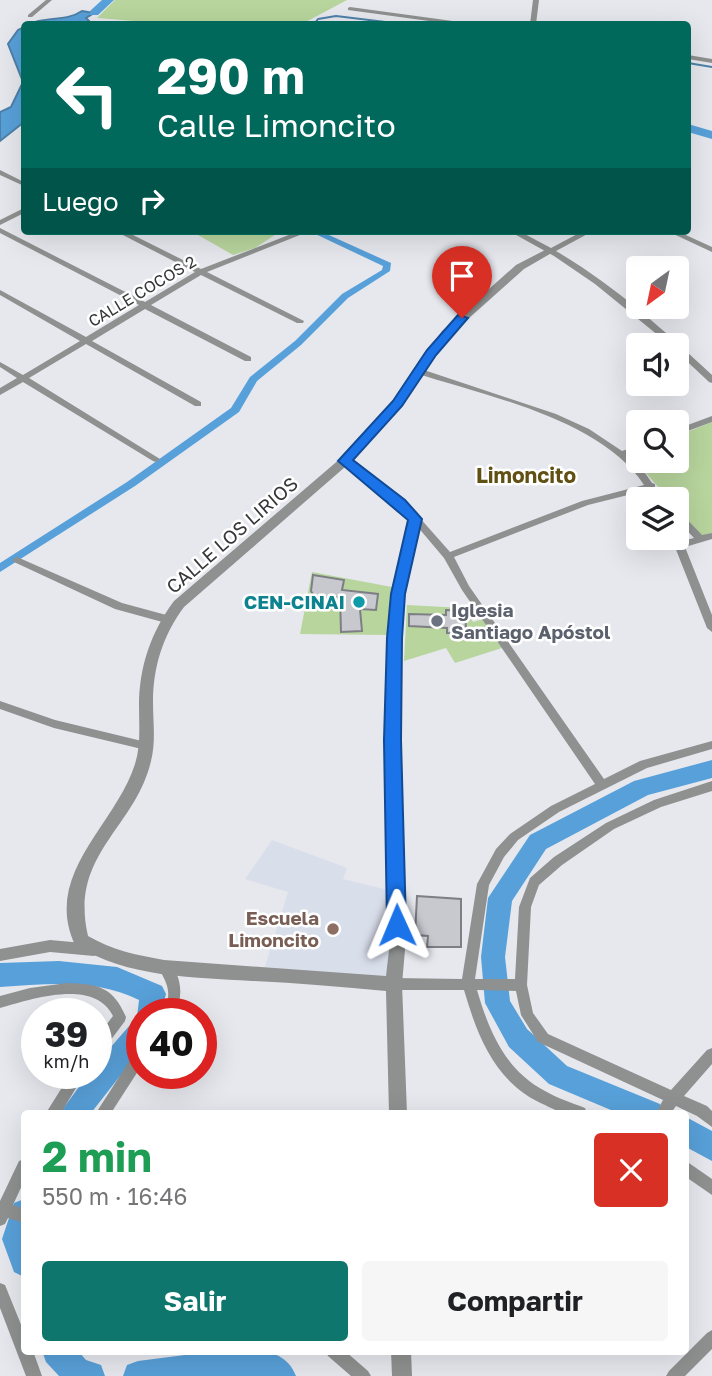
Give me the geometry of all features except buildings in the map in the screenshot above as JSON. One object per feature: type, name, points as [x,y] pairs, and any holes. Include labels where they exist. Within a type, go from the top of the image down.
[{"type":"street","points":[[30,16],[49,0]]},
{"type":"street","points":[[533,21],[536,0]]},
{"type":"street","points":[[350,9],[438,21]]},
{"type":"street","points":[[691,58],[712,61]]},
{"type":"street","points":[[0,172],[21,182]]},
{"type":"street","points":[[0,223],[21,212]]},
{"type":"street","points":[[0,230],[248,359]]},
{"type":"street","points":[[127,235],[300,321]]},
{"type":"street","name":"CALLE COCOS 2","points":[[0,392],[201,272],[296,235]]},
{"type":"street","points":[[520,235],[613,292],[661,333]]},
{"type":"street","points":[[550,251],[581,235]]},
{"type":"street","points":[[680,235],[712,250]]},
{"type":"street","name":"CALLE LOS LIRIOS","points":[[94,950],[81,940],[74,915],[80,874],[86,858],[134,788],[146,746],[148,676],[159,634],[166,619],[179,604],[345,461],[397,403],[446,333],[520,267],[550,251]]},
{"type":"street","points":[[0,292],[198,404]]},
{"type":"street","points":[[689,358],[712,380]]},
{"type":"street","points":[[0,364],[156,459]]},
{"type":"street","points":[[418,371],[565,421],[624,453],[652,486],[585,503],[448,556]]},
{"type":"street","points":[[689,428],[712,419]]},
{"type":"street","points":[[345,461],[400,503],[448,556],[465,588],[602,785]]},
{"type":"street","points":[[398,1110],[394,984],[397,950],[393,740],[395,638],[398,594],[415,519]]},
{"type":"street","points":[[689,527],[701,540]]},
{"type":"street","points":[[689,541],[712,536]]},
{"type":"street","points":[[682,550],[712,628]]},
{"type":"street","points":[[17,560],[118,606],[166,619]]},
{"type":"street","points":[[0,705],[54,724],[146,746]]},
{"type":"street","points":[[572,1110],[540,1096],[518,1081],[498,1058],[481,1026],[468,983],[478,901],[483,884],[500,853],[514,838],[555,809],[666,756],[712,745]]},
{"type":"street","points":[[712,786],[658,803],[610,826],[558,861],[534,882],[525,907],[518,984],[527,1015],[543,1038],[614,1073],[667,1106],[702,1111],[712,1119]]},
{"type":"street","points":[[0,956],[50,946],[94,950],[163,967],[394,984],[518,984]]},
{"type":"street","points":[[163,967],[172,976],[175,989],[173,998]]},
{"type":"street","points":[[0,1002],[44,990],[68,988],[90,991],[106,998]]},
{"type":"street","points":[[112,1002],[118,1007],[120,1017],[112,1028]]},
{"type":"street","points":[[667,1106],[712,1054]]},
{"type":"street","points":[[105,1110],[126,1078]]},
{"type":"street","points":[[55,1110],[68,1089]]},
{"type":"street","points":[[689,1169],[712,1188]]},
{"type":"street","points":[[21,1172],[1,1212],[21,1215]]},
{"type":"street","points":[[0,1290],[21,1340]]},
{"type":"street","points":[[674,1376],[712,1338]]},
{"type":"street","points":[[27,1355],[34,1376]]},
{"type":"street","points":[[338,1355],[363,1376]]},
{"type":"street","points":[[401,1355],[402,1376]]},
{"type":"shaded area","name":"Escuela Limoncito","points":[[272,840],[347,868],[343,879],[392,891],[387,978],[265,967],[288,892],[245,879]]},
{"type":"green space","points":[[115,0],[347,0],[308,21],[134,21],[97,18]]},
{"type":"green space","points":[[198,235],[275,235],[255,248],[233,255]]},
{"type":"green space","points":[[712,422],[712,533],[702,536],[689,521],[689,487],[658,487],[646,473],[689,473],[689,431]]},
{"type":"green space","points":[[312,572],[392,587],[387,635],[300,634]],"holes":[[[313,575],[344,580],[342,590],[378,594],[376,609],[360,609],[362,631],[342,632],[340,598],[310,592]]]},
{"type":"green space","points":[[407,605],[464,608],[473,622],[483,619],[502,648],[455,663],[446,648],[404,661]],"holes":[[[447,610],[460,611],[461,615],[465,616],[466,627],[460,627],[459,634],[447,633],[447,628],[409,626],[410,614],[446,615]]]},
{"type":"water","points":[[82,11],[94,13],[86,18],[89,21],[39,21],[69,17]]},
{"type":"water","points":[[21,28],[21,77],[8,44]]},
{"type":"water","points":[[21,86],[21,124],[0,141],[0,112],[11,107]]},
{"type":"waterway","points":[[94,13],[108,0]]},
{"type":"waterway","points":[[316,21],[336,16],[377,21]]},
{"type":"waterway","points":[[691,64],[712,67]]},
{"type":"waterway","points":[[691,129],[712,135]]},
{"type":"waterway","points":[[0,568],[131,484],[235,410],[253,379],[298,343],[345,296],[386,271],[388,265],[322,235]]},
{"type":"waterway","points":[[643,1110],[558,1075],[518,1038],[498,1003],[493,957],[500,898],[538,842],[642,787],[712,769]]},
{"type":"waterway","points":[[0,975],[98,975],[135,985],[153,994],[152,998]]},
{"type":"waterway","points":[[76,1110],[126,1047]]},
{"type":"waterway","points":[[689,1133],[712,1147]]},
{"type":"waterway","points":[[21,1223],[16,1239],[21,1253]]},
{"type":"waterway","points":[[61,1355],[77,1373],[90,1376]]},
{"type":"waterway","points":[[138,1376],[235,1364],[268,1365],[281,1376]]},
{"type":"place","name":"CEN-CINAI","points":[[359,602]]},
{"type":"place","name":"Iglesia Santiago Apóstol","points":[[437,621]]},
{"type":"place","name":"Escuela Limoncito","points":[[333,929]]},
{"type":"district","name":"Limoncito","points":[[526,476]]},
{"type":"route","points":[[397,925],[393,740],[395,638],[398,594],[415,519],[400,503],[345,461],[397,403],[446,333],[462,318]]}]
